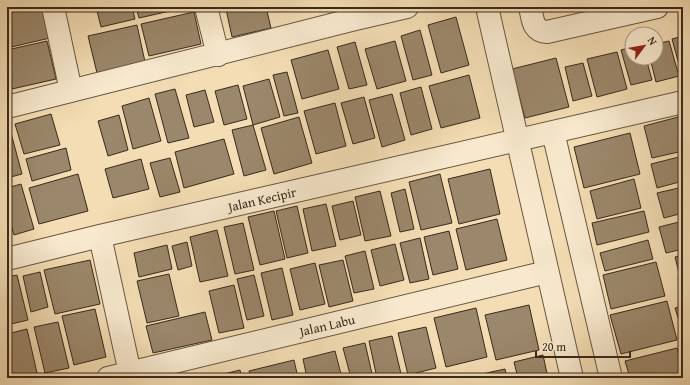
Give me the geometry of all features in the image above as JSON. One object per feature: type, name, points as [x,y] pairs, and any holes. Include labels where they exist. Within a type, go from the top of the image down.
[{"type":"street","points":[[53,7],[70,91]]},
{"type":"street","points":[[206,7],[218,54]]},
{"type":"street","points":[[7,107],[218,54],[354,13],[408,7]]},
{"type":"street","points":[[487,7],[496,54],[518,140],[572,378]]},
{"type":"street","points":[[530,7],[534,25],[538,29],[547,32],[657,7]]},
{"type":"street","name":"Jalan Kecipir","points":[[7,259],[100,236],[683,102]]},
{"type":"street","points":[[553,132],[611,378]]},
{"type":"street","points":[[100,236],[131,375]]},
{"type":"street","name":"Jalan Labu","points":[[108,378],[131,375],[547,272]]},
{"type":"building","points":[[35,7],[43,7],[50,38],[7,48],[7,13]]},
{"type":"building","points":[[96,7],[132,7],[135,19],[101,27]]},
{"type":"building","points":[[136,7],[188,7],[139,18]]},
{"type":"building","points":[[235,7],[266,7],[271,28],[232,37],[226,9]]},
{"type":"building","points":[[550,7],[570,7],[551,12]]},
{"type":"building","points":[[194,12],[201,44],[149,56],[141,24]]},
{"type":"building","points":[[456,17],[469,65],[441,73],[428,25]]},
{"type":"building","points":[[137,25],[145,62],[97,73],[88,36]]},
{"type":"building","points":[[420,30],[432,75],[413,80],[401,36]]},
{"type":"building","points":[[683,36],[683,79],[672,39]]},
{"type":"building","points":[[47,41],[56,79],[12,89],[7,68],[7,50]]},
{"type":"building","points":[[395,41],[406,81],[377,89],[365,49]]},
{"type":"building","points":[[669,41],[679,76],[656,82],[652,66],[664,66],[664,42]]},
{"type":"building","points":[[355,42],[367,85],[349,89],[337,47]]},
{"type":"building","points":[[624,49],[624,60],[621,50]]},
{"type":"building","points":[[328,50],[339,89],[302,99],[291,60]]},
{"type":"building","points":[[617,52],[627,89],[597,97],[587,59]]},
{"type":"building","points":[[556,58],[569,107],[525,118],[512,69]]},
{"type":"building","points":[[583,63],[592,96],[573,101],[565,67]]},
{"type":"building","points":[[626,66],[648,66],[652,80],[631,85]]},
{"type":"building","points":[[287,72],[298,113],[284,116],[273,75]]},
{"type":"building","points":[[469,75],[480,118],[441,128],[429,86]]},
{"type":"building","points":[[269,79],[280,117],[253,125],[243,86]]},
{"type":"building","points":[[238,85],[247,119],[224,125],[215,91]]},
{"type":"building","points":[[421,87],[432,129],[411,135],[400,93]]},
{"type":"building","points":[[175,89],[189,138],[168,143],[155,94]]},
{"type":"building","points":[[205,90],[214,122],[194,127],[186,95]]},
{"type":"building","points":[[392,94],[405,140],[382,147],[369,100]]},
{"type":"building","points":[[364,97],[375,138],[353,144],[341,103]]},
{"type":"building","points":[[149,98],[161,141],[133,149],[122,106]]},
{"type":"building","points":[[335,103],[346,146],[316,154],[304,111]]},
{"type":"building","points":[[51,114],[60,145],[24,154],[15,124]]},
{"type":"building","points":[[119,115],[128,150],[108,156],[98,121]]},
{"type":"building","points":[[682,116],[683,151],[652,158],[644,126]]},
{"type":"building","points":[[299,117],[312,163],[274,174],[261,128]]},
{"type":"building","points":[[253,125],[266,170],[244,176],[232,130]]},
{"type":"building","points":[[11,133],[22,174],[7,178],[7,134]]},
{"type":"building","points":[[630,133],[640,174],[584,188],[574,147]]},
{"type":"building","points":[[224,139],[234,174],[184,188],[175,152]]},
{"type":"building","points":[[66,148],[71,170],[32,181],[26,159]]},
{"type":"building","points":[[683,156],[683,181],[657,188],[651,164]]},
{"type":"building","points":[[170,158],[180,192],[160,197],[150,163]]},
{"type":"building","points":[[141,159],[149,189],[113,198],[105,169]]},
{"type":"building","points":[[490,169],[500,214],[459,224],[448,179]]},
{"type":"building","points":[[78,174],[88,211],[39,224],[29,188]]},
{"type":"building","points":[[440,174],[452,223],[421,230],[409,182]]},
{"type":"building","points":[[634,179],[641,208],[597,219],[590,191]]},
{"type":"building","points":[[21,184],[34,229],[14,235],[7,211],[7,188]]},
{"type":"building","points":[[683,187],[683,213],[664,218],[657,193]]},
{"type":"building","points":[[405,189],[414,229],[400,232],[391,193]]},
{"type":"building","points":[[380,191],[391,236],[365,241],[355,197]]},
{"type":"building","points":[[353,201],[361,235],[340,240],[332,206]]},
{"type":"building","points":[[326,204],[336,246],[312,251],[303,209]]},
{"type":"building","points":[[297,206],[308,253],[287,258],[276,211]]},
{"type":"building","points":[[274,211],[285,259],[260,265],[248,217]]},
{"type":"building","points":[[644,211],[649,232],[597,245],[592,223]]},
{"type":"building","points":[[497,219],[507,260],[466,270],[456,229]]},
{"type":"building","points":[[683,221],[683,249],[666,253],[659,227]]},
{"type":"building","points":[[243,223],[254,270],[235,274],[224,227]]},
{"type":"building","points":[[217,230],[228,276],[200,282],[190,237]]},
{"type":"building","points":[[449,231],[458,269],[433,275],[424,237]]},
{"type":"building","points":[[420,238],[429,279],[410,283],[400,243]]},
{"type":"building","points":[[648,240],[653,259],[605,271],[600,253]]},
{"type":"building","points":[[187,242],[192,266],[178,270],[172,246]]},
{"type":"building","points":[[395,244],[404,280],[380,286],[371,250]]},
{"type":"building","points":[[167,245],[172,269],[139,277],[134,253]]},
{"type":"building","points":[[365,251],[374,289],[354,293],[345,256]]},
{"type":"building","points":[[683,255],[683,272],[679,273],[675,257]]},
{"type":"building","points":[[90,260],[100,304],[55,314],[44,270]]},
{"type":"building","points":[[343,260],[353,301],[329,307],[319,265]]},
{"type":"building","points":[[656,262],[665,296],[611,309],[603,275]]},
{"type":"building","points":[[315,263],[325,304],[300,310],[290,269]]},
{"type":"building","points":[[282,268],[293,315],[272,320],[261,273]]},
{"type":"building","points":[[40,272],[48,307],[31,312],[23,276]]},
{"type":"building","points":[[169,274],[179,316],[147,323],[137,281]]},
{"type":"building","points":[[17,275],[28,320],[7,325],[7,277]]},
{"type":"building","points":[[254,275],[264,316],[247,320],[237,279]]},
{"type":"building","points":[[683,277],[683,296],[678,278]]},
{"type":"building","points":[[234,285],[244,328],[219,333],[209,291]]},
{"type":"building","points":[[667,301],[677,340],[621,354],[610,315]]},
{"type":"building","points":[[529,305],[539,350],[496,360],[485,315]]},
{"type":"building","points":[[683,306],[683,330],[682,330],[675,308]]},
{"type":"building","points":[[476,308],[487,357],[446,367],[434,318]]},
{"type":"building","points":[[95,309],[106,357],[74,365],[62,316]]},
{"type":"building","points":[[205,312],[212,340],[153,353],[146,326]]},
{"type":"building","points":[[58,322],[69,368],[45,373],[34,327]]},
{"type":"building","points":[[426,327],[436,368],[408,375],[398,333]]},
{"type":"building","points":[[27,329],[37,373],[11,378],[7,361],[7,334]]},
{"type":"building","points":[[392,336],[402,378],[377,378],[369,341]]},
{"type":"building","points":[[365,343],[373,378],[351,378],[343,348]]},
{"type":"building","points":[[677,348],[683,378],[630,378],[625,361]]},
{"type":"building","points":[[335,351],[342,378],[307,378],[303,359]]},
{"type":"building","points":[[543,355],[548,378],[518,378],[514,362]]},
{"type":"building","points":[[294,360],[298,378],[251,378],[249,371]]},
{"type":"building","points":[[505,369],[507,378],[483,378],[482,374]]},
{"type":"building","points":[[240,370],[242,378],[207,378]]}]
